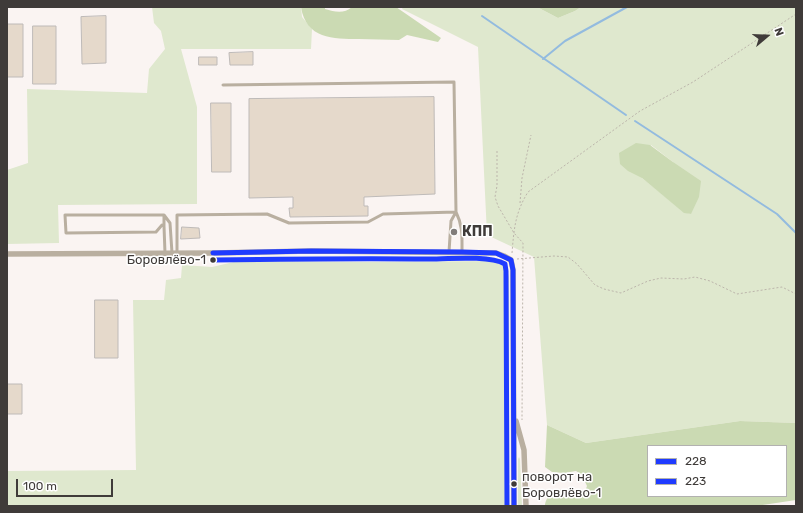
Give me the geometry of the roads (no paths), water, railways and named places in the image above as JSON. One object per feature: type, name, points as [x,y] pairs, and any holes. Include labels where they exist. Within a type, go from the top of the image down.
[{"type":"street","points":[[7,254],[311,251],[462,252],[496,253],[504,256],[511,260],[513,270],[514,506]]},
{"type":"street","points":[[514,415],[524,450],[526,506]]},
{"type":"lane","points":[[223,84],[454,82],[456,212],[462,231],[462,252]]},
{"type":"lane","points":[[449,252],[451,221],[456,212]]},
{"type":"lane","points":[[171,253],[177,215],[267,214],[290,224],[368,222],[383,214],[456,212]]},
{"type":"lane","points":[[164,215],[65,215],[66,233],[156,232],[162,225],[164,226]]},
{"type":"lane","points":[[164,215],[170,223],[171,253]]},
{"type":"lane","points":[[164,215],[164,226],[171,253]]},
{"type":"waterway","points":[[543,59],[565,41],[627,7]]},
{"type":"waterway","points":[[482,16],[626,115]]},
{"type":"waterway","points":[[635,121],[777,214],[796,233]]},
{"type":"place","name":"КПП","points":[[454,232]]},
{"type":"place","name":"Боровлёво-1","points":[[213,260]]},
{"type":"place","name":"поворот на Боровлёво-1","points":[[514,484]]}]
